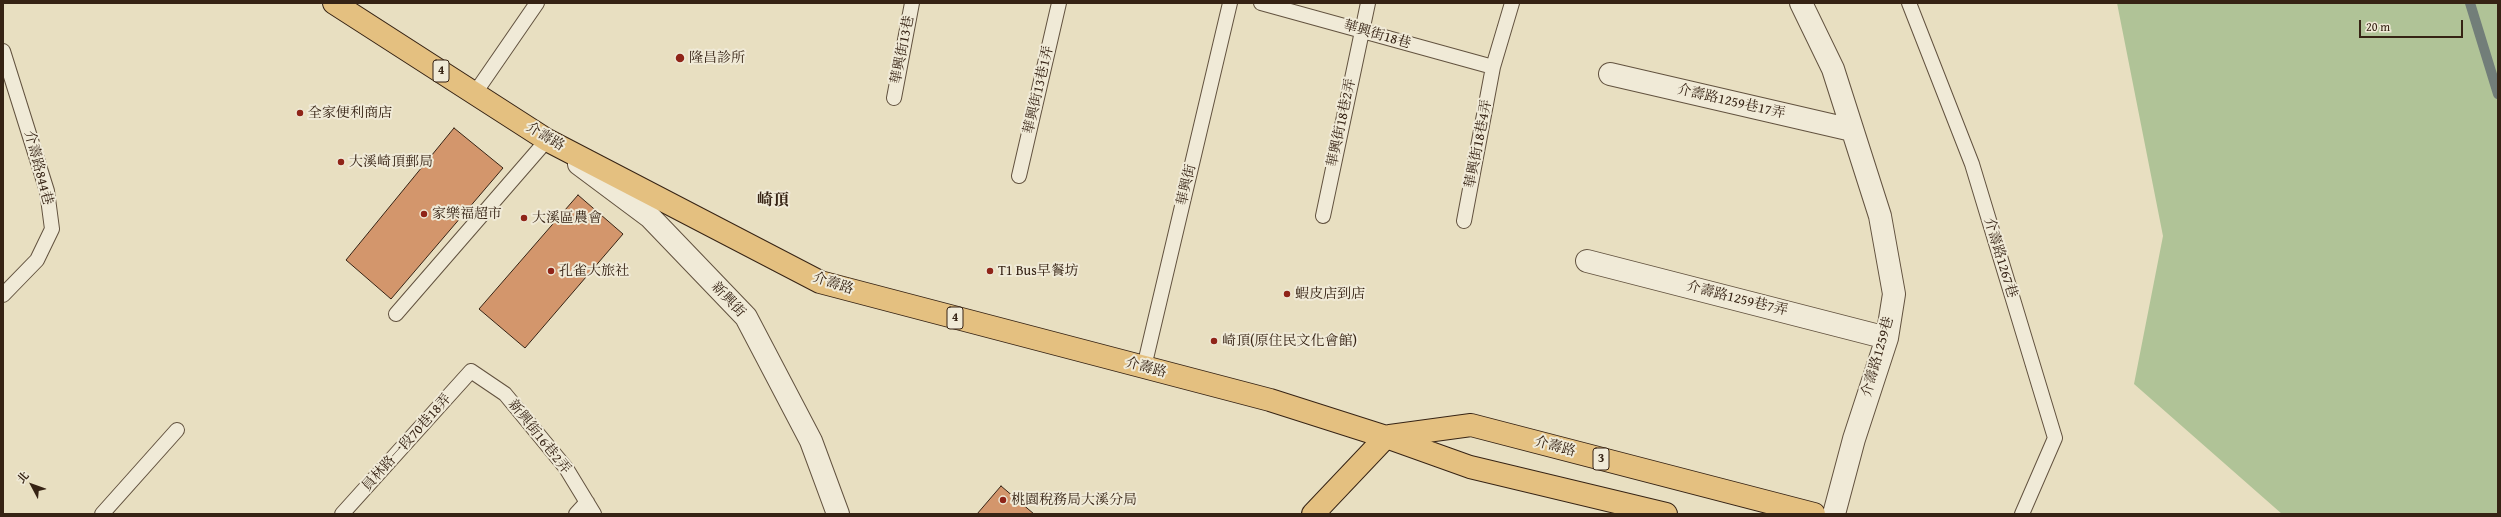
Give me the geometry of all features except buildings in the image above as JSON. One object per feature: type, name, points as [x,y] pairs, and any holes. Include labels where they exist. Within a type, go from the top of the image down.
[{"type":"main road","name":"介壽路","points":[[334,3],[547,140],[820,282],[1270,400],[1386,437],[1470,467],[1666,514]]},
{"type":"main road","name":"介壽路","points":[[1386,437],[1471,425],[1814,514]]},
{"type":"main road","points":[[1313,514],[1386,437]]},
{"type":"street","name":"介壽路1259巷","points":[[1801,3],[1832,68],[1880,216],[1894,294],[1887,338],[1854,439],[1834,514]]},
{"type":"street","name":"介壽路1259巷17弄","points":[[1610,74],[1852,130]]},
{"type":"street","name":"新興街","points":[[547,140],[650,217],[746,318],[811,441],[838,514]]},
{"type":"street","name":"介壽路1259巷7弄","points":[[1587,261],[1887,338]]},
{"type":"lane","points":[[476,93],[536,3]]},
{"type":"lane","name":"華興街13巷","points":[[894,98],[912,3]]},
{"type":"lane","name":"華興街13巷1弄","points":[[1019,176],[1059,3]]},
{"type":"lane","name":"華興街","points":[[1144,367],[1230,3]]},
{"type":"lane","name":"華興街18巷","points":[[1261,3],[1493,67]]},
{"type":"lane","name":"華興街18巷2弄","points":[[1322,216],[1368,3]]},
{"type":"lane","name":"華興街18巷4弄","points":[[1464,221],[1493,67],[1512,3]]},
{"type":"lane","name":"介壽路1267巷","points":[[1909,3],[1972,164],[2055,438],[2022,514]]},
{"type":"lane","name":"介壽路844巷","points":[[3,51],[47,191],[52,229],[37,260],[3,294]]},
{"type":"lane","points":[[396,314],[547,140]]},
{"type":"lane","name":"新興街16巷2弄","points":[[471,372],[505,394],[566,468],[591,508]]},
{"type":"lane","name":"員林路一段70巷18弄","points":[[342,514],[471,372]]},
{"type":"lane","points":[[102,514],[177,430]]},
{"type":"lane","points":[[576,514],[591,508]]},
{"type":"green space","points":[[2117,3],[2498,3],[2498,514],[2282,514],[2134,384],[2163,236]]},
{"type":"waterway","points":[[2470,3],[2498,94]]},
{"type":"place","name":"隆昌診所","points":[[680,58]]},
{"type":"place","name":"全家便利商店","points":[[300,113]]},
{"type":"place","name":"大溪崎頂郵局","points":[[341,162]]},
{"type":"place","name":"家樂福超市","points":[[424,214]]},
{"type":"place","name":"大溪區農會","points":[[524,218]]},
{"type":"place","name":"孔雀大旅社","points":[[551,271]]},
{"type":"place","name":"T1 Bus早餐坊","points":[[990,271]]},
{"type":"place","name":"蝦皮店到店","points":[[1287,294]]},
{"type":"place","name":"崎頂(原住民文化會館)","points":[[1214,341]]},
{"type":"place","name":"桃園稅務局大溪分局","points":[[1003,500]]},
{"type":"district","name":"崎頂","points":[[773,201]]}]
